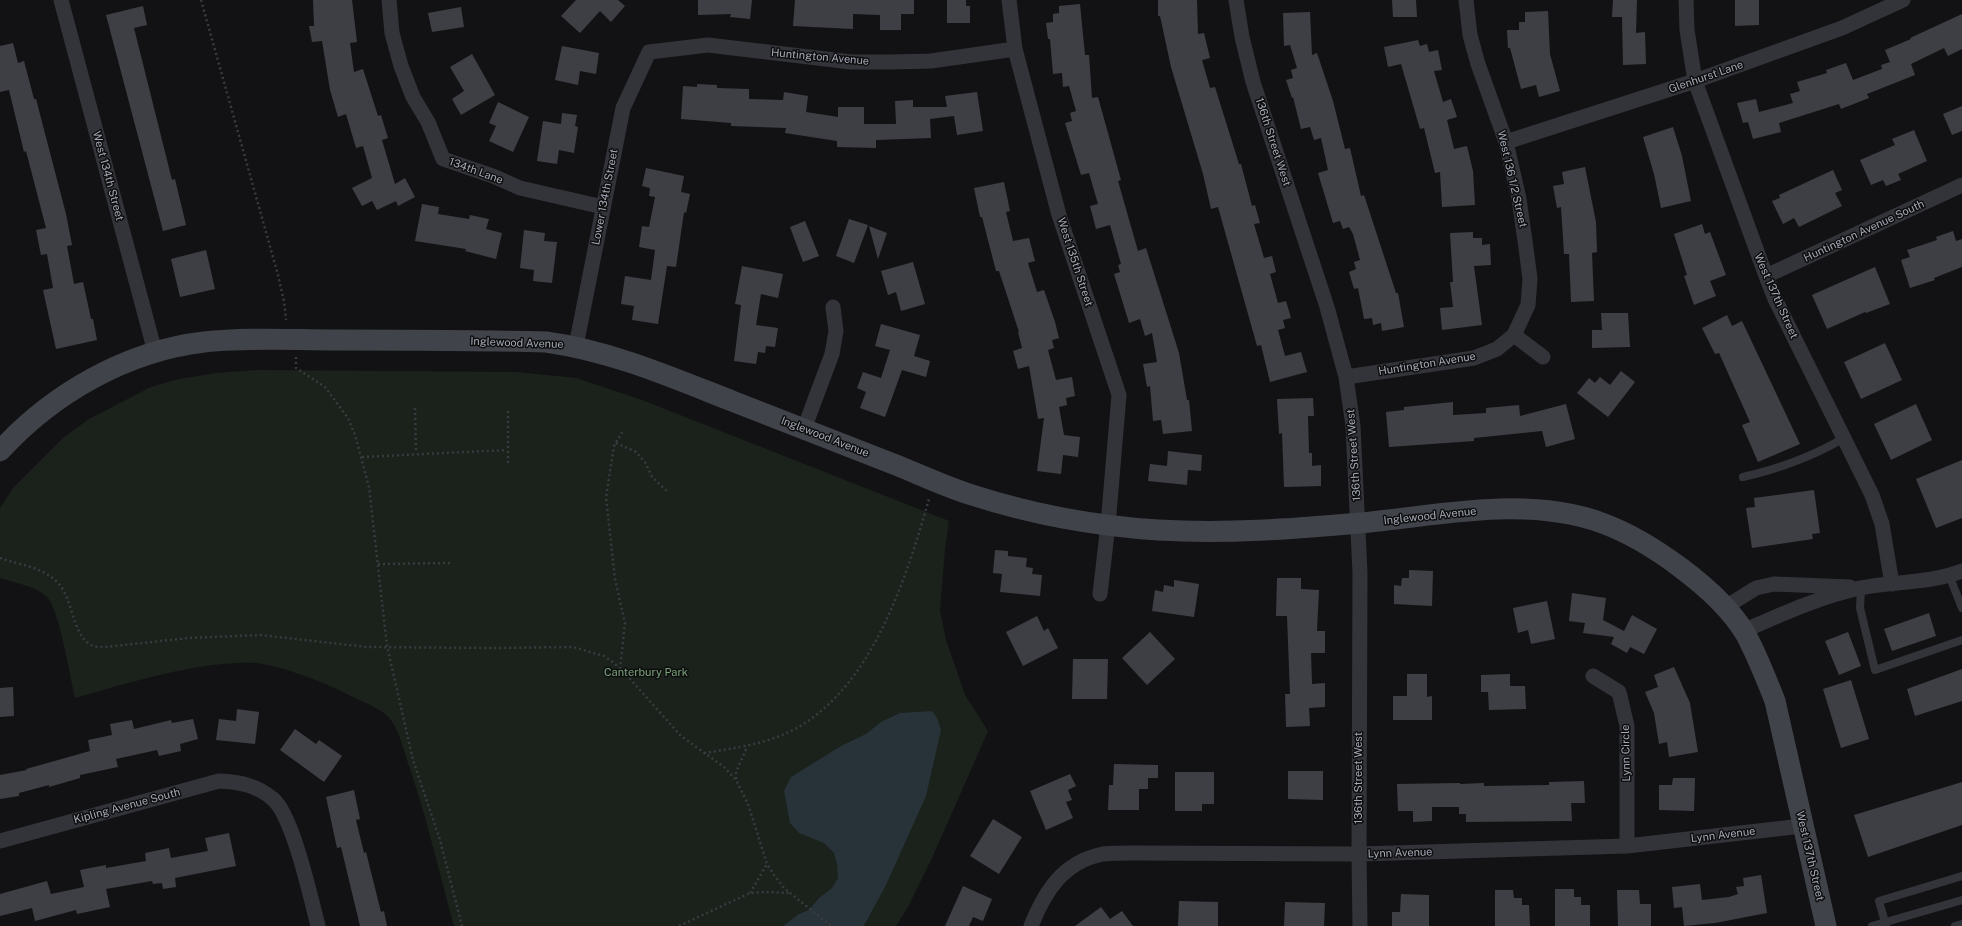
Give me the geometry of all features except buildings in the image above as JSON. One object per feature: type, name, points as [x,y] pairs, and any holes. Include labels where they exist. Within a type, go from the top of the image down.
[{"type":"street","name":"West 134th Street","points":[[61,0],[155,352]]},
{"type":"street","name":"134th Lane","points":[[389,0],[392,33],[401,66],[413,97],[428,122],[443,159],[493,176],[520,188],[603,207]]},
{"type":"street","name":"West 135th Street","points":[[1009,0],[1015,49],[1059,216],[1119,395],[1108,525]]},
{"type":"street","name":"136th Street West","points":[[1236,0],[1242,37],[1253,82],[1327,307],[1346,377],[1353,426],[1360,573],[1360,926]]},
{"type":"street","name":"West 136 1/2 Street","points":[[1466,0],[1470,35],[1478,64],[1506,142],[1519,199],[1530,279],[1528,305],[1514,335]]},
{"type":"street","name":"West 137th Street","points":[[1686,0],[1687,30],[1694,82],[1775,299],[1872,495],[1882,524],[1892,584]]},
{"type":"street","name":"Glenhurst Lane","points":[[1506,142],[1694,82],[1842,28],[1903,0]]},
{"type":"street","name":"Huntington Avenue","points":[[649,52],[708,45],[851,62],[891,62],[931,61],[1015,49]]},
{"type":"street","name":"Lower 134th Street","points":[[576,346],[623,108],[649,52]]},
{"type":"street","name":"Huntington Avenue South","points":[[1766,276],[1962,185]]},
{"type":"street","points":[[804,429],[832,354],[836,331],[833,307]]},
{"type":"street","name":"Huntington Avenue","points":[[1346,377],[1474,358],[1497,349],[1514,335]]},
{"type":"street","points":[[1514,335],[1543,357]]},
{"type":"street","name":"Inglewood Avenue","points":[[0,452],[31,420],[68,393],[108,371],[155,352],[204,342],[295,340],[546,342],[576,346],[609,355],[672,377],[971,495],[1066,518],[1108,525],[1155,530],[1209,532],[1358,524],[1489,510],[1526,509],[1565,514],[1602,523],[1639,541],[1673,561],[1699,581],[1743,630]]},
{"type":"street","points":[[1100,594],[1108,525]]},
{"type":"street","points":[[1743,630],[1807,603],[1861,588],[1925,581],[1956,573]]},
{"type":"street","points":[[1724,608],[1756,588],[1774,584],[1804,584],[1861,588]]},
{"type":"street","name":"West 137th Street","points":[[1743,630],[1762,668],[1775,701],[1794,785],[1801,826],[1826,926]]},
{"type":"street","name":"Lynn Circle","points":[[1593,676],[1619,692],[1627,726],[1627,846]]},
{"type":"street","name":"Kipling Avenue South","points":[[0,841],[219,781],[240,782],[255,787],[274,800],[286,820],[298,853],[318,926]]},
{"type":"street","name":"West 137th Street","points":[[1801,826],[1804,870],[1816,926]]},
{"type":"street","name":"Lynn Avenue","points":[[1031,926],[1042,899],[1060,876],[1077,862],[1103,854],[1359,854],[1627,846],[1801,826]]},
{"type":"lane","points":[[1743,477],[1775,470],[1822,451],[1844,438]]},
{"type":"lane","points":[[1956,573],[1962,608]]},
{"type":"lane","points":[[1861,588],[1860,608],[1875,670],[1962,640]]},
{"type":"lane","points":[[1886,924],[1880,901],[1962,876]]},
{"type":"lane","points":[[1872,926],[1886,924],[1962,900]]},
{"type":"lane","points":[[1955,926],[1962,924]]},
{"type":"path","points":[[201,0],[278,275],[284,301],[286,322],[295,340],[296,368],[325,387],[348,418],[362,457],[369,488],[387,646],[413,760],[440,840],[462,926]]},
{"type":"path","points":[[415,408],[416,454]]},
{"type":"path","points":[[508,409],[508,463]]},
{"type":"path","points":[[620,669],[625,623],[615,579],[606,496],[610,465],[616,443],[622,432]]},
{"type":"path","points":[[616,443],[636,452],[645,462],[652,477],[668,492]]},
{"type":"path","points":[[362,457],[507,450]]},
{"type":"path","points":[[704,753],[747,746],[794,729],[812,717],[843,691],[869,654],[895,598],[919,533],[929,499],[937,481]]},
{"type":"path","points":[[0,558],[43,572],[60,585],[69,601],[78,628],[85,640],[92,646],[106,647],[188,638],[260,635],[366,647],[573,647],[604,656],[620,669],[681,736],[724,767],[736,780],[748,804],[767,864],[774,875],[789,893],[831,926]]},
{"type":"path","points":[[378,564],[451,563]]},
{"type":"path","points":[[736,780],[738,765],[747,746]]},
{"type":"path","points":[[750,893],[767,864]]},
{"type":"path","points":[[679,926],[750,893],[789,893]]},
{"type":"green space","name":"Canterbury Park","points":[[256,370],[516,372],[576,378],[642,400],[949,521],[940,610],[946,640],[965,695],[988,731],[932,858],[908,907],[896,926],[454,926],[422,805],[402,742],[391,720],[378,709],[315,680],[277,667],[256,663],[212,665],[189,669],[75,698],[57,617],[48,598],[44,594],[32,588],[0,578],[0,508],[14,487],[63,438],[89,419],[151,387],[179,379],[217,373]]},
{"type":"shaded area","points":[[932,711],[937,718],[941,730],[926,796],[886,885],[866,922],[863,926],[783,926],[799,914],[809,910],[819,898],[832,888],[838,878],[837,864],[834,853],[824,843],[799,833],[790,823],[784,791],[791,777],[841,746],[866,734],[881,722],[900,713]]}]
